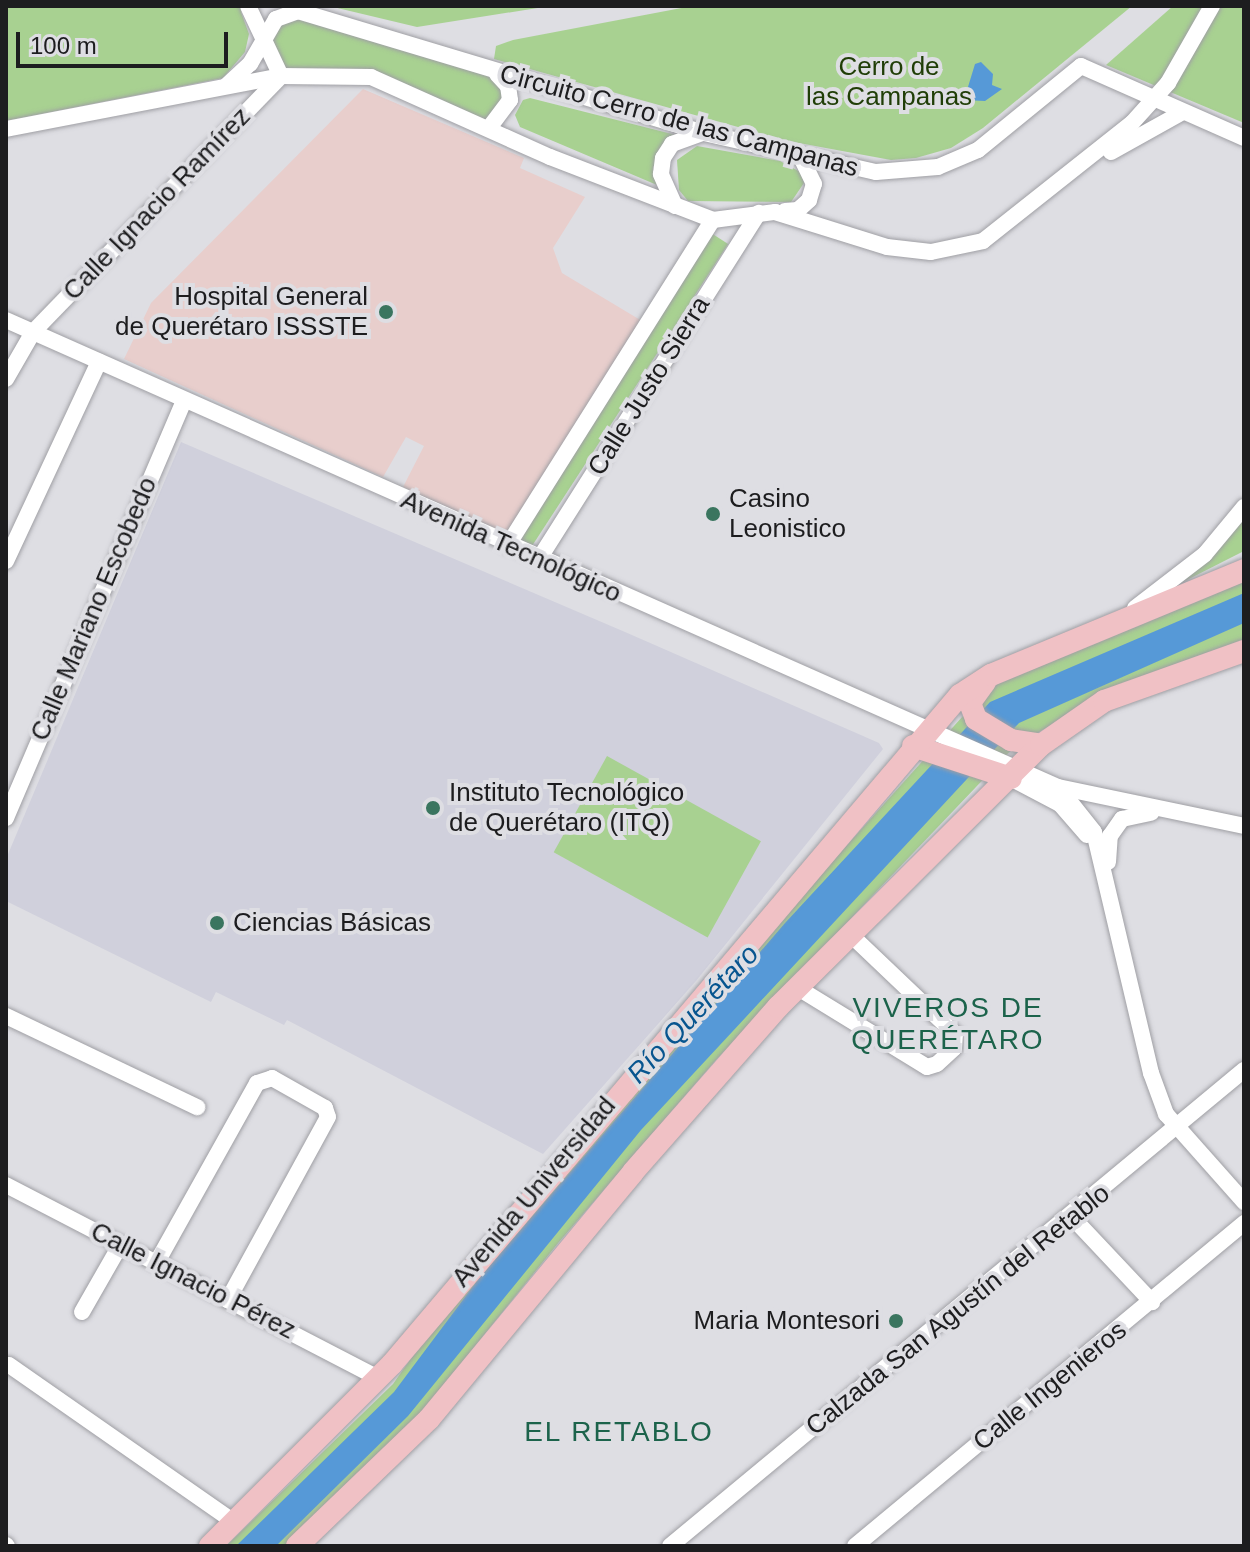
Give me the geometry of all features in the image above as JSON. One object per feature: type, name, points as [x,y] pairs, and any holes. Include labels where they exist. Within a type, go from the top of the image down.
[{"type":"main road","name":"Avenida Universidad","points":[[210,1546],[379,1378],[931,742],[960,695],[991,675],[1244,570]]},
{"type":"main road","points":[[297,1546],[429,1419],[669,1130],[798,988],[1007,771],[1104,701],[1244,651]]},
{"type":"main road","points":[[991,675],[970,703],[980,723],[1011,740],[1041,745]]},
{"type":"main road","points":[[931,742],[1007,771]]},
{"type":"street","points":[[248,6],[281,76]]},
{"type":"street","points":[[767,213],[887,247],[931,252],[983,241],[1093,157],[1154,100],[1212,6]]},
{"type":"street","name":"Circuito Cerro de las Campanas","points":[[226,86],[250,64],[276,19],[297,8],[497,73],[704,133],[876,172],[938,167],[978,150],[1081,66],[1154,100]]},
{"type":"street","points":[[489,128],[510,100],[508,86],[497,73]]},
{"type":"street","points":[[6,129],[281,76],[371,77],[713,220],[798,210],[809,200],[814,184],[801,157]]},
{"type":"street","name":"Calle Ignacio Ramírez","points":[[6,379],[33,332],[281,76]]},
{"type":"street","points":[[1154,100],[1244,138]]},
{"type":"street","points":[[1093,157],[1183,112]]},
{"type":"street","points":[[675,206],[661,174],[663,158],[672,144],[704,133]]},
{"type":"street","name":"Calle Justo Sierra","points":[[539,559],[767,213]]},
{"type":"street","name":"Calle Justo Sierra","points":[[508,545],[713,220]]},
{"type":"street","name":"Avenida Tecnológico","points":[[6,320],[539,559],[931,742]]},
{"type":"street","points":[[6,561],[99,362]]},
{"type":"street","name":"Calle Mariano Escobedo","points":[[6,818],[184,400]]},
{"type":"street","points":[[1108,628],[1205,554],[1244,507]]},
{"type":"street","points":[[6,766],[23,774]]},
{"type":"street","points":[[1007,771],[1161,812],[1244,826]]},
{"type":"street","points":[[1007,771],[1060,804],[1088,835],[1106,868]]},
{"type":"street","points":[[1058,787],[1089,822],[1106,868],[1151,1073],[1166,1114],[1244,1202]]},
{"type":"street","points":[[1106,868],[1110,836],[1122,819],[1161,812]]},
{"type":"street","points":[[798,988],[927,1067],[937,1064],[954,1048],[955,1034],[851,935]]},
{"type":"street","points":[[6,1016],[197,1107]]},
{"type":"street","name":"Calzada San Agustín del Retablo","points":[[670,1546],[1072,1217],[1244,1070]]},
{"type":"street","points":[[157,1262],[257,1083],[265,1078],[325,1108],[324,1128],[228,1300]]},
{"type":"street","name":"Calle Ignacio Pérez","points":[[6,1185],[379,1378]]},
{"type":"street","points":[[1072,1217],[1152,1302]]},
{"type":"street","name":"Calle Ingenieros","points":[[855,1546],[1244,1223]]},
{"type":"street","points":[[82,1312],[121,1244]]},
{"type":"street","points":[[9,1365],[234,1522]]},
{"type":"shaded area","name":"Hospital General de Querétaro ISSSTE","points":[[363,89],[524,158],[520,168],[585,197],[553,248],[562,273],[642,321],[508,536],[403,487],[424,446],[406,437],[383,477],[124,359],[151,303]]},
{"type":"shaded area","name":"Instituto Tecnológico de Querétaro (ITQ)","points":[[181,442],[879,743],[883,749],[696,981],[543,1154],[287,1020],[284,1025],[216,992],[211,1002],[6,901],[6,859]]},
{"type":"green space","points":[[6,6],[250,6],[241,12],[249,34],[245,52],[223,78],[6,121]]},
{"type":"green space","points":[[329,6],[550,6],[417,27]]},
{"type":"green space","name":"Cerro de las Campanas","points":[[692,6],[1132,6],[983,128],[951,148],[916,158],[891,160],[788,141],[494,59],[496,46],[513,40]]},
{"type":"green space","points":[[1173,6],[1244,6],[1244,123],[1106,65]]},
{"type":"green space","points":[[298,11],[497,73],[508,86],[489,128],[399,86],[281,76],[268,55],[276,19]]},
{"type":"green space","points":[[530,98],[676,135],[653,167],[657,185],[520,127],[515,115],[523,100]]},
{"type":"green space","points":[[697,146],[780,161],[802,173],[804,183],[791,202],[688,201],[679,190],[677,160]]},
{"type":"green space","points":[[708,231],[728,244],[530,549],[510,536]]},
{"type":"green space","points":[[1242,520],[1244,551],[1179,584]]},
{"type":"green space","points":[[1244,579],[1244,644],[1108,693],[1016,745],[715,1061],[559,1242],[409,1428],[284,1546],[226,1546],[393,1384],[433,1327],[734,971],[989,687]]},
{"type":"green space","points":[[607,756],[761,841],[708,938],[554,852]]},
{"type":"water","points":[[981,62],[993,74],[992,85],[1002,89],[985,101],[964,100],[975,64]]},
{"type":"water","points":[[1244,593],[1244,623],[1019,723],[641,1130],[408,1416],[276,1546],[236,1546],[394,1392],[480,1277],[785,923],[990,702]]},
{"type":"place","name":"Hospital General de Querétaro ISSSTE","points":[[386,312]]},
{"type":"place","name":"Casino Leonistico","points":[[713,514]]},
{"type":"place","name":"Instituto Tecnológico de Querétaro (ITQ)","points":[[433,808]]},
{"type":"place","name":"Ciencias Básicas","points":[[217,923]]},
{"type":"place","name":"Maria Montesori","points":[[896,1321]]},
{"type":"district","name":"VIVEROS DE QUERÉTARO","points":[[948,1024]]},
{"type":"district","name":"EL RETABLO","points":[[619,1432]]},
{"type":"water label","name":"Río Querétaro","points":[[693,1014]]}]
